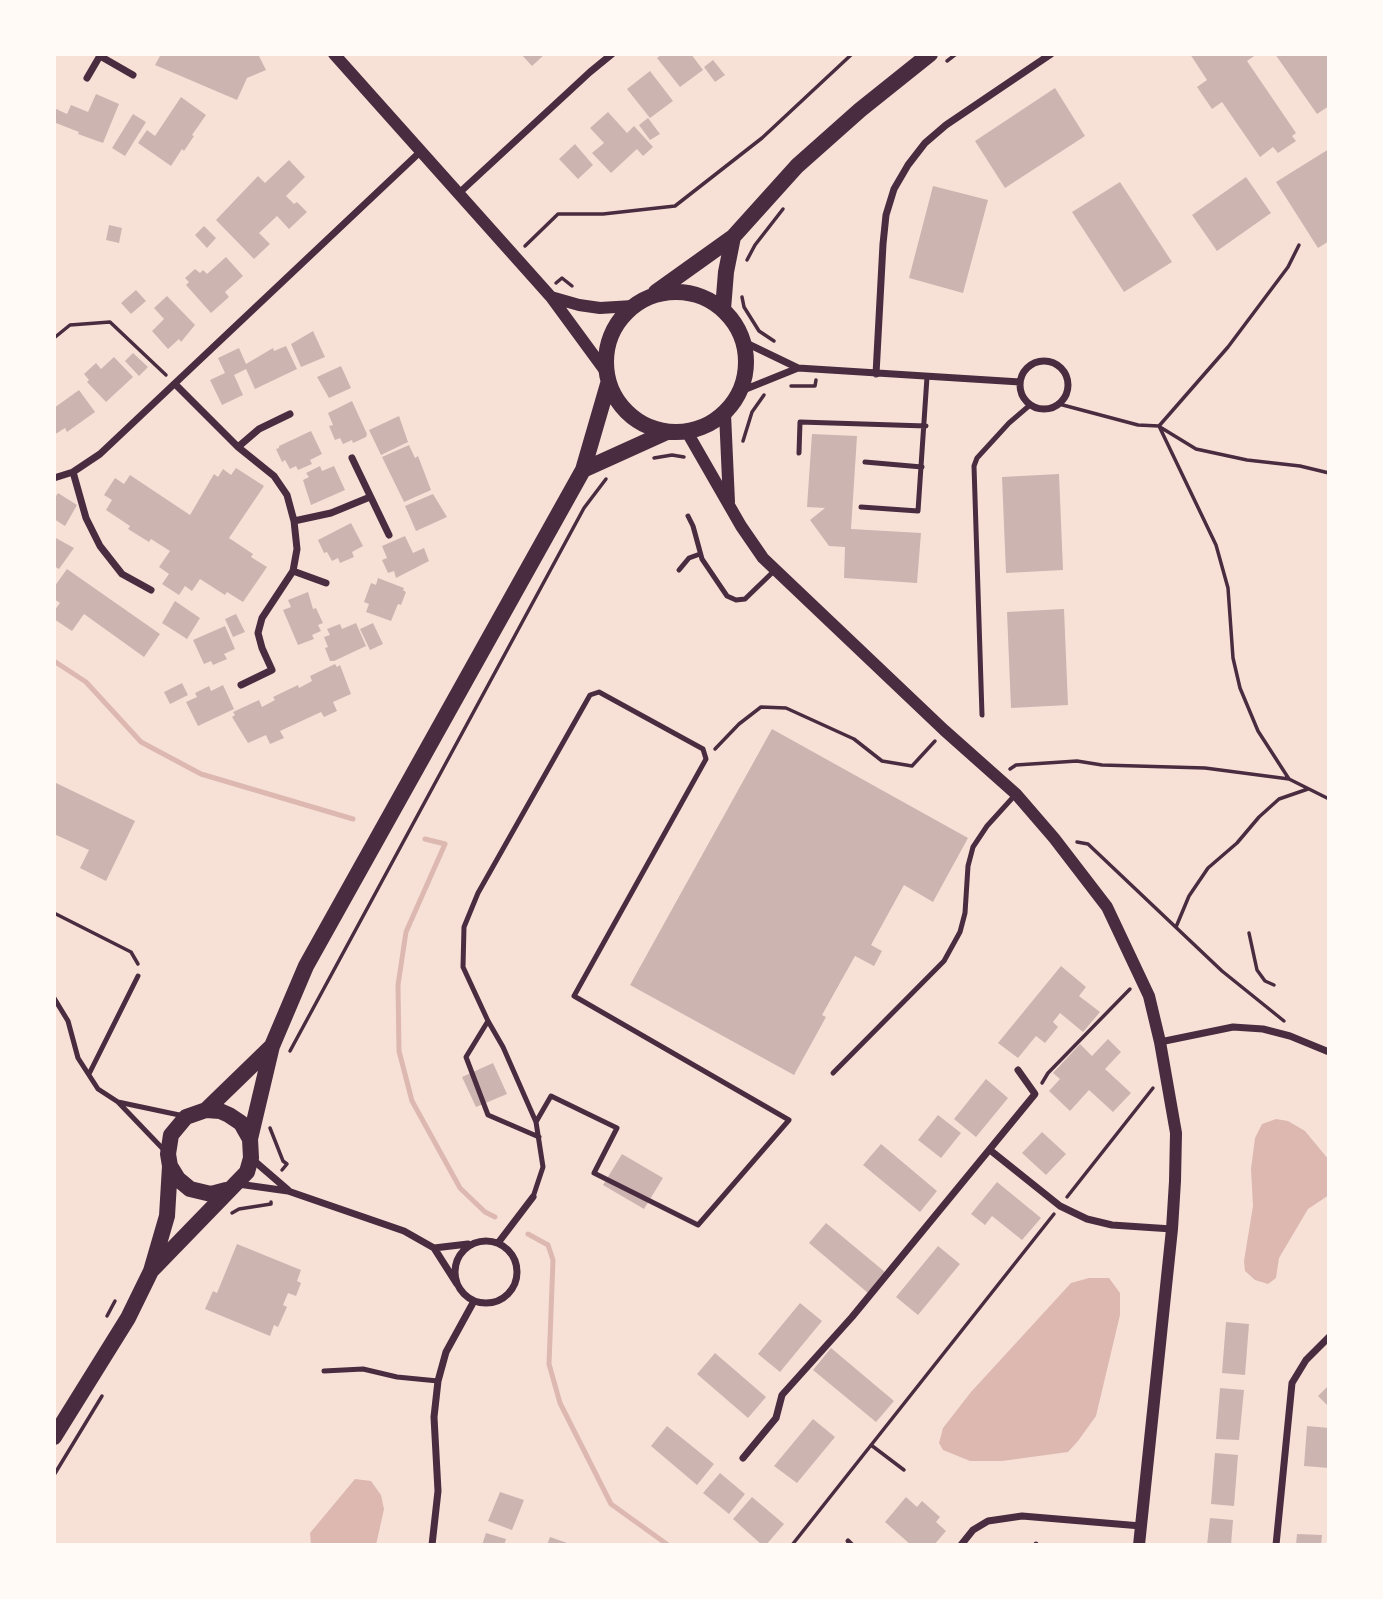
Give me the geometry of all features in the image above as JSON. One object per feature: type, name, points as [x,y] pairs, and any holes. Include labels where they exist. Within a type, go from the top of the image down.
[{"type":"main road","points":[[151,1271],[247,1172],[251,1158],[250,1139],[272,1046],[306,966],[583,470],[607,378],[607,347],[616,324],[633,306],[733,237],[797,166],[860,110],[934,60]]},
{"type":"main road","points":[[723,309],[726,272],[733,237]]},
{"type":"main road","points":[[607,378],[617,402],[631,416],[648,427],[667,432],[687,432],[707,426],[725,414],[741,391],[746,375],[744,342],[736,324],[723,309],[707,298],[689,292],[670,291],[651,296]]},
{"type":"main road","points":[[583,470],[667,432]]},
{"type":"main road","points":[[206,1110],[272,1046]]},
{"type":"main road","points":[[54,1437],[128,1318],[151,1271],[167,1216],[171,1135],[186,1117],[206,1110],[229,1115],[241,1123],[250,1139]]},
{"type":"main road","points":[[169,1160],[178,1179],[190,1189],[211,1194],[232,1187]]},
{"type":"street","points":[[334,54],[551,297],[607,378]]},
{"type":"street","points":[[458,194],[612,54]]},
{"type":"street","points":[[876,374],[883,243],[886,215],[894,189],[925,143],[946,125],[1051,54]]},
{"type":"street","points":[[87,78],[100,55],[132,75]]},
{"type":"street","points":[[54,478],[73,472],[100,454],[420,152]]},
{"type":"street","points":[[551,297],[600,308],[633,306]]},
{"type":"street","points":[[744,342],[798,368],[1020,382]]},
{"type":"street","points":[[1048,361],[1056,364],[1066,375],[1068,391],[1059,404],[1045,409],[1030,405],[1021,395],[1020,382],[1026,368],[1033,363],[1048,361]]},
{"type":"street","points":[[741,391],[798,368]]},
{"type":"street","points":[[175,384],[238,447],[274,476],[286,495],[294,521],[297,549],[293,571],[262,618],[258,633],[272,670],[241,685]]},
{"type":"street","points":[[238,447],[259,429],[290,414]]},
{"type":"street","points":[[725,414],[729,506]]},
{"type":"street","points":[[687,432],[729,506],[763,558],[944,730],[1016,794],[1054,838],[1107,908],[1149,996],[1176,1133],[1172,1229],[1139,1545]]},
{"type":"street","points":[[352,458],[389,535]]},
{"type":"street","points":[[73,472],[86,518],[100,546],[122,574],[151,590]]},
{"type":"street","points":[[294,521],[331,513],[370,497]]},
{"type":"street","points":[[293,571],[326,583]]},
{"type":"street","points":[[1160,1042],[1233,1027],[1263,1029],[1290,1036],[1329,1052]]},
{"type":"street","points":[[743,1458],[776,1418],[782,1395],[852,1317],[1035,1094],[1018,1070]]},
{"type":"street","points":[[990,1150],[1060,1206],[1087,1219],[1112,1225],[1172,1229]]},
{"type":"street","points":[[251,1158],[288,1191]]},
{"type":"street","points":[[232,1187],[288,1191],[404,1231],[434,1248],[461,1291],[474,1301],[493,1302],[510,1292],[515,1284],[517,1274],[513,1256],[498,1243],[482,1241],[434,1248]]},
{"type":"street","points":[[498,1243],[533,1197]]},
{"type":"street","points":[[457,1284],[455,1265],[459,1256],[474,1243]]},
{"type":"street","points":[[432,1545],[438,1491],[434,1417],[438,1381],[446,1352],[474,1301]]},
{"type":"street","points":[[1276,1545],[1292,1383],[1306,1360],[1329,1337]]},
{"type":"street","points":[[961,1545],[973,1530],[988,1521],[1022,1516],[1141,1526]]},
{"type":"lane","points":[[861,507],[918,511],[926,426],[927,377]]},
{"type":"lane","points":[[982,715],[974,466],[977,458],[1030,405]]},
{"type":"lane","points":[[799,453],[800,422],[926,426]]},
{"type":"lane","points":[[865,462],[922,467]]},
{"type":"lane","points":[[688,516],[700,554],[723,592],[736,600],[748,597],[775,570]]},
{"type":"lane","points":[[679,570],[689,558],[700,554]]},
{"type":"lane","points":[[533,1197],[543,1167],[536,1122],[503,1047],[463,967],[464,927],[478,893],[590,695],[599,692],[704,749],[706,759],[573,996],[789,1120],[698,1225],[594,1172],[617,1128],[551,1096],[536,1122]]},
{"type":"lane","points":[[833,1073],[944,961],[960,932],[965,914],[968,866],[973,847],[979,836],[1016,794]]},
{"type":"lane","points":[[89,1074],[138,976]]},
{"type":"lane","points":[[54,998],[68,1021],[78,1058],[98,1088],[118,1102],[169,1160]]},
{"type":"lane","points":[[488,1021],[466,1057],[488,1115],[539,1138]]},
{"type":"lane","points":[[118,1102],[186,1117]]},
{"type":"lane","points":[[324,1371],[363,1369],[397,1377],[438,1381]]},
{"type":"path","points":[[514,256],[558,214],[603,214],[674,206],[762,138],[852,54]]},
{"type":"path","points":[[934,60],[956,54]]},
{"type":"path","points":[[743,267],[755,245],[788,203]]},
{"type":"path","points":[[1159,426],[1228,347],[1288,267],[1299,245]]},
{"type":"path","points":[[562,278],[579,292]]},
{"type":"path","points":[[740,289],[744,307],[759,331],[778,344]]},
{"type":"path","points":[[54,338],[70,325],[110,322],[175,384]]},
{"type":"path","points":[[787,386],[815,386],[816,370]]},
{"type":"path","points":[[727,456],[740,457],[752,412],[765,394]]},
{"type":"path","points":[[1059,404],[1138,425],[1159,426],[1196,449],[1329,473]]},
{"type":"path","points":[[1159,426],[1216,545],[1228,588],[1233,658],[1240,688],[1258,731],[1289,779]]},
{"type":"path","points":[[645,459],[672,455],[682,456],[700,467],[705,464]]},
{"type":"path","points":[[289,1053],[584,508],[607,478]]},
{"type":"path","points":[[706,759],[739,724],[761,707],[786,708],[854,739],[883,761],[912,766],[944,730]]},
{"type":"path","points":[[998,778],[1016,765],[1077,761],[1102,765],[1205,768],[1289,779],[1329,799]]},
{"type":"path","points":[[1176,927],[1189,896],[1208,868],[1237,843],[1279,799],[1308,789]]},
{"type":"path","points":[[1054,838],[1088,844],[1223,971],[1287,1023]]},
{"type":"path","points":[[54,913],[131,952],[139,968],[138,976]]},
{"type":"path","points":[[1249,933],[1257,970],[1265,981],[1274,985]]},
{"type":"path","points":[[1035,1094],[1048,1073],[1119,1002]]},
{"type":"path","points":[[792,1545],[1166,1072]]},
{"type":"path","points":[[269,1118],[269,1127],[276,1145],[287,1164],[275,1178]]},
{"type":"path","points":[[225,1217],[239,1209],[271,1204],[271,1188]]},
{"type":"path","points":[[102,1325],[116,1301]]},
{"type":"path","points":[[54,1475],[107,1386]]},
{"type":"path","points":[[871,1445],[904,1470]]},
{"type":"shaded area","points":[[1276,1119],[1288,1121],[1305,1131],[1329,1160],[1329,1195],[1308,1209],[1279,1258],[1276,1278],[1268,1284],[1255,1280],[1245,1271],[1244,1261],[1253,1206],[1251,1169],[1255,1138],[1262,1124]]},
{"type":"shaded area","points":[[1089,1278],[1109,1278],[1120,1293],[1120,1315],[1096,1416],[1078,1441],[1068,1452],[1002,1461],[970,1461],[943,1450],[939,1443],[943,1428],[971,1392],[1071,1283]]},
{"type":"shaded area","points":[[355,1479],[371,1481],[381,1495],[384,1509],[376,1545],[311,1545],[310,1533]]},
{"type":"building","points":[[161,54],[258,54],[266,70],[247,78],[237,100],[155,65]]},
{"type":"building","points":[[521,54],[545,54],[532,66]]},
{"type":"building","points":[[662,54],[691,54],[703,70],[680,87],[657,58]]},
{"type":"building","points":[[1190,54],[1257,54],[1247,61],[1296,133],[1292,136],[1296,141],[1278,153],[1273,147],[1260,157],[1222,102],[1212,109],[1197,87],[1207,80]]},
{"type":"building","points":[[1275,54],[1329,54],[1329,106],[1317,114]]},
{"type":"building","points":[[713,60],[725,75],[715,82],[704,67]]},
{"type":"building","points":[[650,71],[673,101],[650,118],[627,89]]},
{"type":"building","points":[[1055,88],[1085,136],[1005,188],[975,141]]},
{"type":"building","points":[[96,94],[119,104],[103,143],[56,123],[54,127],[54,108],[67,114],[71,105],[88,112]]},
{"type":"building","points":[[181,97],[206,115],[184,151],[182,149],[171,166],[138,143],[147,130],[155,136]]},
{"type":"building","points":[[608,112],[627,133],[634,126],[653,147],[643,156],[637,149],[611,173],[592,153],[604,143],[590,128]]},
{"type":"building","points":[[133,114],[146,122],[125,156],[112,148]]},
{"type":"building","points":[[648,118],[660,134],[650,140],[639,125]]},
{"type":"building","points":[[575,144],[593,165],[578,179],[559,159]]},
{"type":"building","points":[[1329,149],[1329,241],[1318,248],[1276,182]]},
{"type":"building","points":[[289,160],[305,177],[286,196],[307,212],[289,229],[277,216],[259,233],[270,244],[254,259],[216,220],[258,176],[265,183]]},
{"type":"building","points":[[1246,177],[1271,213],[1217,251],[1192,215]]},
{"type":"building","points":[[1120,182],[1172,262],[1124,292],[1072,212]]},
{"type":"building","points":[[933,186],[988,200],[963,293],[909,278]]},
{"type":"building","points":[[109,225],[122,228],[119,243],[106,240]]},
{"type":"building","points":[[204,226],[216,238],[207,248],[195,235]]},
{"type":"building","points":[[226,257],[243,276],[225,292],[229,297],[211,313],[186,285],[189,282],[185,278],[195,269],[200,273],[203,270],[207,274]]},
{"type":"building","points":[[136,290],[146,301],[131,314],[121,303]]},
{"type":"building","points":[[167,296],[195,325],[181,342],[179,339],[168,349],[152,331],[164,319],[154,308]]},
{"type":"building","points":[[313,331],[325,357],[301,367],[291,344]]},
{"type":"building","points":[[286,346],[297,369],[255,389],[246,369],[234,375],[243,395],[222,405],[210,380],[225,373],[218,358],[239,348],[246,364],[273,348],[274,351]]},
{"type":"building","points":[[133,353],[148,367],[139,376],[125,361]]},
{"type":"building","points":[[114,357],[133,377],[106,402],[87,382],[89,380],[84,374],[96,363],[101,369]]},
{"type":"building","points":[[341,366],[351,388],[329,398],[317,377]]},
{"type":"building","points":[[79,390],[95,412],[67,432],[65,428],[54,435],[54,408]]},
{"type":"building","points":[[352,401],[367,434],[353,443],[352,440],[343,444],[340,438],[335,440],[329,426],[333,425],[328,413]]},
{"type":"building","points":[[399,416],[408,442],[381,455],[369,430]]},
{"type":"building","points":[[311,431],[322,454],[310,460],[312,464],[298,470],[296,466],[290,469],[285,460],[282,462],[276,449]]},
{"type":"building","points":[[812,434],[857,436],[851,529],[921,533],[917,583],[844,578],[845,547],[829,546],[810,520],[825,508],[807,507]]},
{"type":"building","points":[[409,445],[415,458],[418,456],[431,490],[404,502],[382,457]]},
{"type":"building","points":[[320,466],[322,471],[334,466],[345,490],[311,505],[303,480],[309,477],[306,473]]},
{"type":"building","points":[[236,468],[264,486],[229,538],[267,567],[243,602],[227,592],[225,595],[200,579],[192,591],[185,586],[179,595],[162,584],[169,574],[159,567],[170,551],[128,529],[130,526],[106,510],[112,500],[104,495],[115,478],[124,484],[130,475],[190,515],[214,474],[218,477],[223,469],[231,475]]},
{"type":"building","points":[[1059,474],[1063,570],[1006,573],[1002,477]]},
{"type":"building","points":[[58,493],[77,505],[65,526],[54,519],[54,499]]},
{"type":"building","points":[[433,494],[447,517],[416,531],[405,506]]},
{"type":"building","points":[[351,523],[363,546],[352,552],[354,557],[340,563],[338,558],[332,561],[327,552],[324,553],[318,540]]},
{"type":"building","points":[[405,536],[413,553],[424,548],[429,561],[396,578],[394,571],[388,573],[382,560],[387,558],[382,546]]},
{"type":"building","points":[[54,537],[74,548],[59,569],[54,566]]},
{"type":"building","points":[[67,569],[160,634],[144,657],[84,614],[72,631],[54,619],[54,611],[60,603],[54,599],[54,587]]},
{"type":"building","points":[[378,578],[404,588],[406,592],[391,621],[366,612],[369,604],[364,602],[371,583],[376,585]]},
{"type":"building","points":[[308,592],[313,609],[316,608],[323,623],[318,625],[321,631],[312,635],[314,639],[298,645],[283,610],[291,607],[288,600]]},
{"type":"building","points":[[175,601],[200,618],[187,639],[162,623]]},
{"type":"building","points":[[1064,609],[1068,705],[1011,708],[1007,612]]},
{"type":"building","points":[[236,614],[245,632],[233,637],[225,619]]},
{"type":"building","points":[[356,623],[366,646],[330,661],[325,648],[328,647],[324,637],[330,635],[327,629],[340,624],[342,629]]},
{"type":"building","points":[[373,623],[383,644],[370,650],[360,629]]},
{"type":"building","points":[[225,626],[235,649],[224,654],[227,659],[213,665],[211,661],[204,664],[193,640]]},
{"type":"building","points":[[335,664],[337,667],[340,665],[351,694],[333,702],[337,711],[324,717],[321,712],[280,731],[284,738],[270,744],[266,735],[248,743],[232,717],[235,715],[233,712],[259,700],[262,707],[275,700],[273,697],[298,685],[299,688],[312,681],[310,676]]},
{"type":"building","points":[[182,683],[188,695],[170,704],[164,692]]},
{"type":"building","points":[[223,685],[234,709],[198,726],[186,702],[197,697],[195,693],[209,686],[211,691]]},
{"type":"building","points":[[772,729],[968,838],[933,902],[904,885],[871,945],[882,951],[874,966],[855,956],[822,1015],[826,1017],[794,1075],[630,985]]},
{"type":"building","points":[[54,782],[135,821],[106,881],[80,868],[89,850],[54,834]]},
{"type":"building","points":[[1061,966],[1086,987],[1079,996],[1100,1012],[1083,1032],[1060,1013],[1053,1022],[1058,1027],[1045,1043],[1036,1036],[1018,1058],[998,1043]]},
{"type":"building","points":[[1108,1039],[1121,1052],[1105,1069],[1131,1093],[1113,1112],[1089,1090],[1070,1111],[1049,1091],[1060,1079],[1053,1073],[1080,1044],[1092,1056]]},
{"type":"building","points":[[493,1063],[507,1094],[476,1107],[462,1077]]},
{"type":"building","points":[[986,1079],[1008,1098],[976,1137],[954,1119]]},
{"type":"building","points":[[938,1115],[961,1133],[941,1158],[918,1140]]},
{"type":"building","points":[[1042,1132],[1066,1154],[1046,1175],[1022,1153]]},
{"type":"building","points":[[881,1144],[937,1191],[920,1212],[863,1165]]},
{"type":"building","points":[[622,1154],[663,1178],[644,1209],[603,1185]]},
{"type":"building","points":[[997,1182],[1041,1218],[1022,1240],[992,1216],[985,1225],[971,1214]]},
{"type":"building","points":[[826,1223],[885,1272],[868,1293],[809,1243]]},
{"type":"building","points":[[237,1244],[301,1270],[297,1281],[301,1283],[296,1296],[288,1293],[283,1305],[287,1307],[278,1327],[274,1325],[270,1336],[205,1309],[213,1291],[217,1293]]},
{"type":"building","points":[[938,1246],[960,1264],[918,1315],[896,1297]]},
{"type":"building","points":[[800,1303],[822,1321],[780,1372],[758,1354]]},
{"type":"building","points":[[1226,1322],[1249,1324],[1245,1375],[1222,1373]]},
{"type":"building","points":[[831,1348],[894,1401],[876,1422],[813,1370]]},
{"type":"building","points":[[715,1353],[766,1397],[748,1418],[697,1374]]},
{"type":"building","points":[[1329,1385],[1329,1407],[1318,1396]]},
{"type":"building","points":[[1220,1388],[1244,1390],[1239,1440],[1216,1439]]},
{"type":"building","points":[[813,1419],[835,1437],[797,1483],[774,1466]]},
{"type":"building","points":[[667,1426],[714,1464],[697,1485],[651,1446]]},
{"type":"building","points":[[1307,1426],[1329,1428],[1329,1468],[1304,1466]]},
{"type":"building","points":[[1215,1453],[1238,1455],[1234,1506],[1211,1504]]},
{"type":"building","points":[[720,1473],[745,1494],[729,1514],[703,1493]]},
{"type":"building","points":[[500,1492],[524,1500],[512,1530],[488,1521]]},
{"type":"building","points":[[752,1497],[784,1524],[766,1545],[762,1545],[733,1519]]},
{"type":"building","points":[[906,1497],[917,1507],[922,1501],[940,1517],[936,1522],[946,1531],[934,1545],[911,1545],[885,1522]]},
{"type":"building","points":[[1210,1518],[1233,1520],[1231,1545],[1207,1545]]},
{"type":"building","points":[[486,1533],[506,1539],[504,1545],[482,1545]]},
{"type":"building","points":[[1297,1534],[1322,1535],[1321,1545],[1296,1545]]},
{"type":"building","points":[[550,1537],[570,1544],[570,1545],[547,1545]]},
{"type":"waterway","points":[[54,661],[86,682],[141,742],[201,774],[353,819]]},
{"type":"waterway","points":[[425,839],[445,844],[406,932],[398,985],[399,1051],[412,1101],[460,1188],[485,1212],[495,1217]]},
{"type":"waterway","points":[[528,1234],[548,1245],[553,1260],[549,1364],[560,1403],[611,1504],[668,1545]]}]
